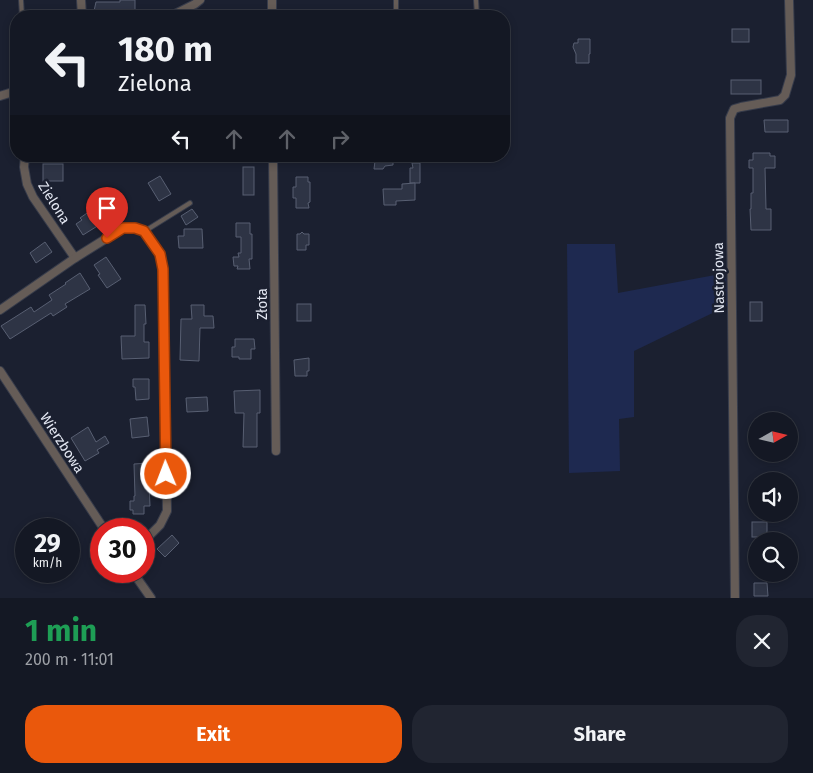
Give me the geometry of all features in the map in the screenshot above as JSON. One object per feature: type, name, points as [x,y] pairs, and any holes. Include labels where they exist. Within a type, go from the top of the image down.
[{"type":"street","points":[[183,10],[200,0]]},
{"type":"street","name":"Nastrojowa","points":[[735,598],[730,118],[734,110],[741,106],[780,100],[785,95],[791,74],[789,0]]},
{"type":"street","name":"Zielona","points":[[24,162],[27,184],[32,197],[76,258]]},
{"type":"street","name":"Złota","points":[[273,162],[276,451]]},
{"type":"street","points":[[0,310],[123,228],[135,228],[144,231],[160,254],[163,269],[166,511],[160,525],[155,530]]},
{"type":"street","name":"Wierzbowa","points":[[0,371],[97,518]]},
{"type":"street","points":[[140,583],[151,598]]},
{"type":"lane","points":[[144,231],[190,203]]},
{"type":"shaded area","points":[[567,244],[615,244],[618,293],[726,273],[727,306],[634,351],[634,417],[619,419],[620,471],[569,473]]},
{"type":"building","points":[[120,0],[135,0],[135,10],[94,10],[96,2],[120,2]]},
{"type":"building","points":[[732,29],[749,29],[749,42],[732,42]]},
{"type":"building","points":[[578,39],[590,39],[589,63],[576,63],[576,54],[573,47],[574,43],[578,43]]},
{"type":"building","points":[[731,80],[761,80],[761,94],[731,94]]},
{"type":"building","points":[[764,120],[788,120],[788,132],[765,132]]},
{"type":"building","points":[[753,153],[770,153],[770,156],[775,156],[775,168],[765,168],[766,209],[771,209],[771,230],[751,230],[750,209],[751,193],[753,193],[753,168],[749,168],[749,160],[753,160]]},
{"type":"building","points":[[375,162],[393,162],[393,165],[385,166],[383,169],[374,169]]},
{"type":"building","points":[[412,163],[420,163],[420,183],[410,183]]},
{"type":"building","points":[[43,164],[63,164],[63,181],[43,181]]},
{"type":"building","points":[[243,167],[254,167],[254,195],[243,195]]},
{"type":"building","points":[[160,176],[171,194],[159,201],[148,183]]},
{"type":"building","points":[[296,177],[308,177],[308,182],[310,182],[309,208],[296,208],[296,198],[293,198],[293,187],[296,187]]},
{"type":"building","points":[[415,183],[415,200],[396,201],[396,205],[384,205],[383,189],[402,189],[402,184]]},
{"type":"building","points":[[119,195],[127,207],[112,216],[104,204]]},
{"type":"building","points":[[192,209],[198,217],[186,225],[181,216]]},
{"type":"building","points":[[90,211],[99,225],[83,235],[76,224],[82,220],[80,218]]},
{"type":"building","points":[[236,223],[250,223],[252,259],[249,259],[250,269],[237,269],[238,266],[234,266],[233,257],[239,257],[238,253],[241,253],[241,237],[236,237]]},
{"type":"building","points":[[184,229],[202,229],[203,248],[179,248],[178,236],[184,236]]},
{"type":"building","points":[[302,232],[309,234],[309,245],[306,245],[306,250],[297,250],[297,234]]},
{"type":"building","points":[[45,242],[52,252],[36,263],[30,253]]},
{"type":"building","points":[[106,257],[121,279],[107,288],[94,265]]},
{"type":"building","points":[[80,273],[90,289],[65,304],[67,307],[53,316],[51,313],[10,339],[1,326],[31,307],[34,312],[52,300],[49,295]]},
{"type":"building","points":[[750,302],[762,302],[762,321],[750,321]]},
{"type":"building","points":[[297,304],[311,304],[311,321],[297,321]]},
{"type":"building","points":[[135,305],[145,305],[146,324],[144,324],[144,342],[149,342],[149,358],[122,359],[121,336],[135,336]]},
{"type":"building","points":[[191,305],[204,305],[204,316],[213,316],[214,328],[200,328],[199,361],[180,360],[181,319],[192,319]]},
{"type":"building","points":[[235,339],[254,339],[255,349],[251,349],[251,359],[232,357],[232,347],[235,347]]},
{"type":"building","points":[[309,358],[307,376],[295,376],[294,360]]},
{"type":"building","points":[[133,379],[149,379],[149,399],[136,400]]},
{"type":"building","points":[[260,390],[260,413],[257,413],[257,447],[243,447],[244,413],[235,413],[234,391]]},
{"type":"building","points":[[207,397],[208,411],[187,412],[186,398]]},
{"type":"building","points":[[147,417],[149,436],[132,438],[130,419]]},
{"type":"building","points":[[88,427],[96,442],[105,436],[109,443],[97,450],[99,453],[85,461],[71,438]]},
{"type":"building","points":[[148,463],[150,506],[144,506],[144,514],[133,514],[133,510],[130,510],[130,501],[134,501],[135,496],[134,464]]},
{"type":"building","points":[[752,522],[767,522],[767,532],[752,532]]},
{"type":"building","points":[[172,535],[179,543],[165,557],[157,549]]},
{"type":"building","points":[[754,583],[767,583],[768,596],[754,596]]},
{"type":"route","points":[[107,238],[123,228],[135,228],[144,231],[160,254],[163,269],[166,474]]}]
